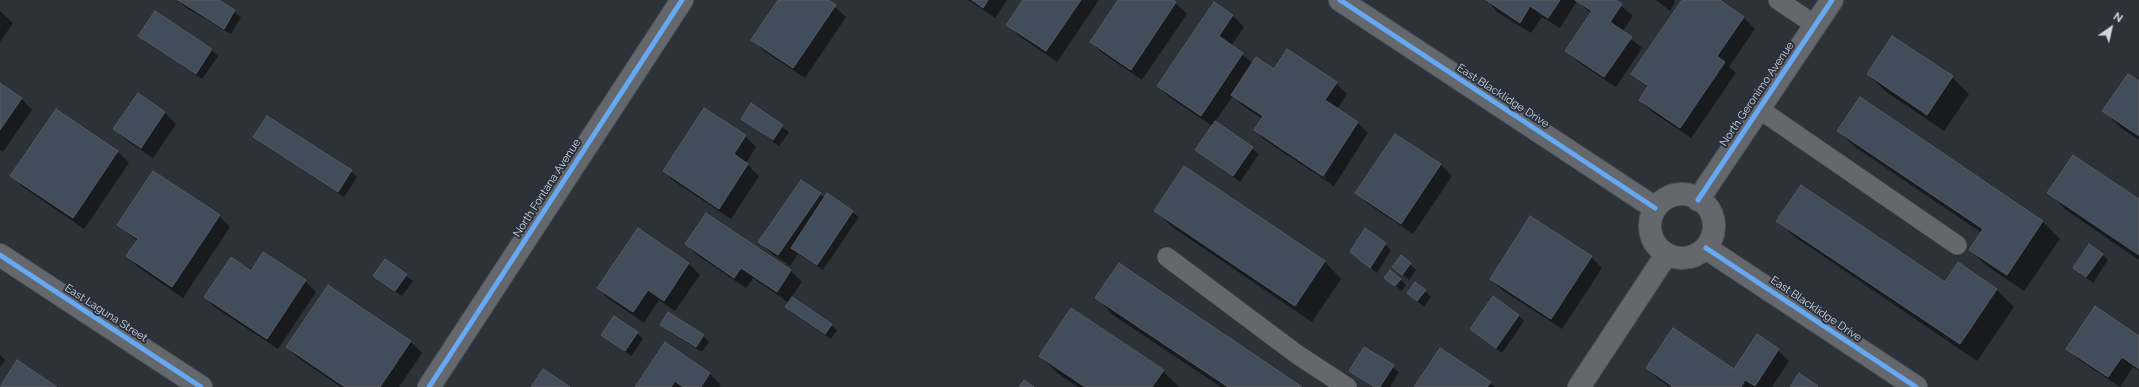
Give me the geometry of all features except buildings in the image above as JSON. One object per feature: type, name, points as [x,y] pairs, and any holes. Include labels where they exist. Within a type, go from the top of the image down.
[{"type":"street","name":"North Fontana Avenue","points":[[429,387],[682,0]]},
{"type":"street","name":"East Blacklidge Drive","points":[[1340,0],[1655,208]]},
{"type":"street","name":"North Geronimo Avenue","points":[[1698,200],[1832,0]]},
{"type":"street","points":[[1682,194],[1698,200],[1705,204],[1711,214],[1714,228],[1712,238],[1706,248],[1688,258],[1677,258],[1666,255],[1657,248],[1650,231],[1650,220],[1655,208],[1663,200],[1674,195],[1682,194]]},
{"type":"street","name":"East Blacklidge Drive","points":[[1706,248],[1916,387]]},
{"type":"street","name":"East Laguna Street","points":[[0,255],[201,387]]},
{"type":"street","points":[[1579,387],[1666,255]]},
{"type":"lane","points":[[1778,0],[1815,25]]},
{"type":"lane","points":[[1759,109],[1957,245]]},
{"type":"lane","points":[[1167,258],[1298,355],[1346,387]]},
{"type":"cycle path","points":[[429,387],[682,0]]},
{"type":"cycle path","points":[[1340,0],[1655,208]]},
{"type":"cycle path","points":[[1698,200],[1832,0]]},
{"type":"cycle path","points":[[1706,248],[1916,387]]},
{"type":"cycle path","points":[[0,255],[201,387]]}]
